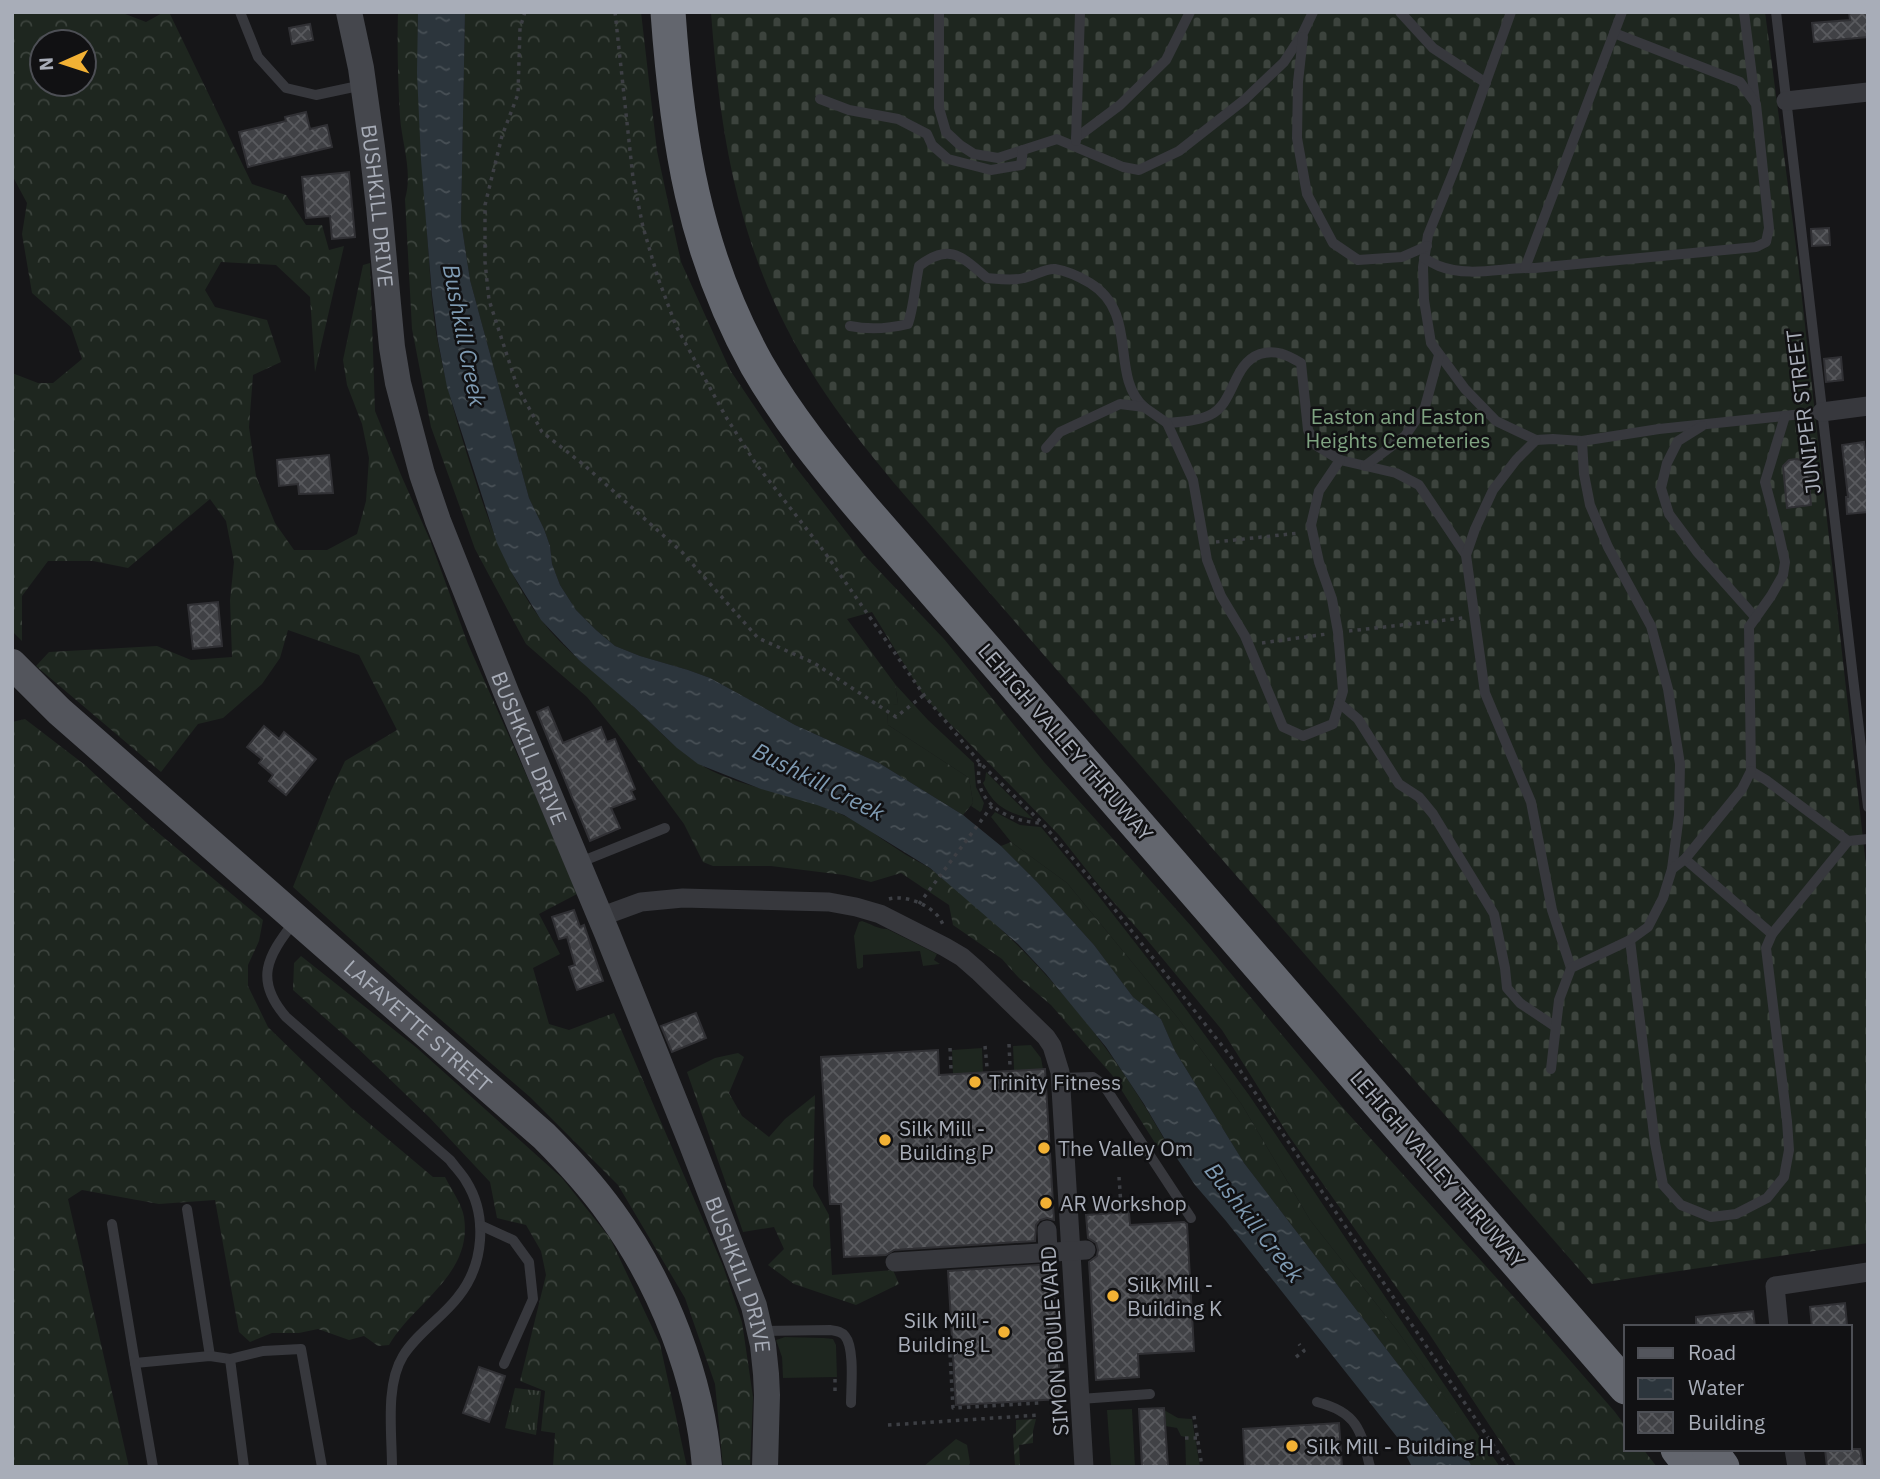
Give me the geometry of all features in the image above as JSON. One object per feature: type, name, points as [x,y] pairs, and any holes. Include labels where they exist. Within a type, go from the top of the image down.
[{"type":"highway","name":"LEHIGH VALLEY THRUWAY","points":[[668,12],[676,108],[688,176],[704,241],[715,275],[742,335],[758,366],[800,431],[873,520],[1624,1385]]},
{"type":"highway","name":"LEHIGH VALLEY THRUWAY","points":[[690,12],[701,126],[723,226],[746,289],[771,343],[819,421],[887,507],[1624,1349]]},
{"type":"highway","points":[[1680,1451],[1692,1467]]},
{"type":"highway","points":[[1710,1451],[1722,1467]]},
{"type":"main road","name":"LAFAYETTE STREET","points":[[15,674],[544,1136],[589,1184],[612,1214],[658,1293],[676,1334],[694,1389],[707,1467]]},
{"type":"street","name":"BUSHKILL DRIVE","points":[[349,12],[363,85],[379,207],[390,333],[398,383],[413,444],[438,521],[600,917],[754,1306],[761,1332],[768,1395],[765,1467]]},
{"type":"street","points":[[1786,101],[1868,92]]},
{"type":"street","points":[[1822,412],[1868,406]]},
{"type":"street","name":"SIMON BOULEVARD","points":[[600,917],[641,902],[683,898],[829,902],[856,906],[880,914],[962,957],[1046,1037],[1056,1056],[1060,1078],[1078,1250],[1080,1399],[1084,1467]]},
{"type":"street","points":[[1046,1230],[1048,1252]]},
{"type":"street","points":[[895,1262],[1078,1250]]},
{"type":"street","points":[[1779,1325],[1775,1286],[1868,1272]]},
{"type":"lane","points":[[240,12],[258,57],[286,88],[316,95],[363,85]]},
{"type":"lane","points":[[939,12],[939,108],[946,132],[960,145],[974,154],[998,158],[1057,139],[1076,143],[1123,167],[1139,170],[1179,151],[1244,100],[1284,62],[1313,12]]},
{"type":"lane","points":[[1076,143],[1080,12]]},
{"type":"lane","points":[[1076,143],[1166,60],[1190,12]]},
{"type":"lane","points":[[1400,12],[1433,48],[1486,83]]},
{"type":"lane","points":[[1511,12],[1429,235],[1424,258],[1424,300],[1431,343],[1465,389],[1496,421],[1536,440],[1582,441],[1659,429],[1822,412]]},
{"type":"lane","points":[[1525,268],[1622,12]]},
{"type":"lane","points":[[1424,258],[1441,267],[1471,272],[1756,247],[1766,242],[1769,228],[1744,12]]},
{"type":"lane","name":"JUNIPER STREET","points":[[1776,12],[1868,807]]},
{"type":"lane","points":[[1303,33],[1298,82],[1297,138],[1307,194],[1333,243],[1358,260],[1402,257],[1427,246]]},
{"type":"lane","points":[[1614,33],[1740,82],[1756,104]]},
{"type":"lane","points":[[820,99],[849,110],[898,119],[928,134],[932,145],[948,159],[959,162],[991,170],[1021,165],[1023,150]]},
{"type":"lane","points":[[850,326],[887,329],[908,324],[919,266],[930,258],[947,253],[963,257],[987,278],[1023,278],[1053,269],[1081,278],[1103,291],[1114,307],[1122,332],[1129,383],[1138,402],[1167,423],[1193,480],[1207,560],[1221,596],[1250,645],[1283,727],[1303,736],[1333,724],[1343,691],[1332,599],[1319,562],[1311,525],[1319,491],[1340,460]]},
{"type":"lane","points":[[1167,423],[1211,415],[1226,399],[1237,376],[1251,357],[1270,351],[1286,354],[1301,363],[1308,430],[1317,446],[1340,460],[1396,473],[1419,485],[1466,555]]},
{"type":"lane","points":[[1366,466],[1405,436],[1425,407],[1439,355]]},
{"type":"lane","points":[[1046,448],[1060,432],[1119,404],[1144,407]]},
{"type":"lane","points":[[1672,869],[1685,859],[1742,789],[1751,771],[1749,626],[1783,575],[1785,562],[1780,535],[1765,482],[1785,416]]},
{"type":"lane","points":[[1706,424],[1678,441],[1667,463],[1661,488],[1669,514],[1698,553],[1756,618]]},
{"type":"lane","points":[[1536,440],[1516,460],[1493,490],[1466,555],[1485,693],[1531,802],[1552,910],[1571,968],[1559,1000],[1551,1069]]},
{"type":"lane","points":[[1571,968],[1630,940],[1648,927],[1663,898],[1672,869],[1679,815],[1680,764],[1668,689],[1651,626],[1608,547],[1590,505],[1584,474],[1582,441]]},
{"type":"lane","points":[[1339,703],[1358,719],[1399,784],[1419,797],[1433,814],[1493,914],[1507,988],[1520,1003],[1556,1027]]},
{"type":"lane","points":[[1751,771],[1766,779],[1848,841],[1868,839]]},
{"type":"lane","points":[[578,864],[665,828]]},
{"type":"lane","points":[[1630,940],[1662,1185],[1681,1205],[1711,1217],[1737,1214],[1767,1198],[1784,1177],[1789,1150],[1766,948],[1768,939],[1848,841]]},
{"type":"lane","points":[[1685,859],[1772,934]]},
{"type":"lane","points":[[296,919],[275,946],[267,970],[268,989],[276,1004],[297,1026],[450,1160],[467,1182],[476,1203],[480,1225],[478,1257],[471,1278],[458,1297],[403,1356],[392,1394],[392,1467]]},
{"type":"lane","points":[[1060,1078],[1093,1077],[1103,1084],[1191,1219]]},
{"type":"lane","points":[[187,1209],[210,1356]]},
{"type":"lane","points":[[112,1224],[153,1467]]},
{"type":"lane","points":[[480,1225],[513,1240],[529,1262],[533,1298],[505,1364]]},
{"type":"lane","points":[[761,1332],[840,1332],[849,1343],[851,1403]]},
{"type":"lane","points":[[135,1363],[210,1356],[230,1359],[263,1351],[302,1349],[322,1467]]},
{"type":"lane","points":[[230,1359],[244,1467]]},
{"type":"lane","points":[[1080,1399],[1150,1394]]},
{"type":"lane","points":[[1317,1402],[1329,1405],[1351,1418],[1360,1432],[1370,1467]]},
{"type":"path","points":[[524,12],[520,29],[518,94],[502,136],[485,205],[485,262],[489,300],[517,386],[542,432],[584,465],[682,552],[758,638],[814,663],[896,717],[924,695]]},
{"type":"path","points":[[615,12],[633,178],[643,227],[676,326],[726,417],[756,464],[823,550],[924,695],[980,763],[1042,823],[1093,882],[1231,1057],[1507,1467]]},
{"type":"path","points":[[1204,544],[1312,532]]},
{"type":"path","points":[[1250,645],[1473,617]]},
{"type":"path","points":[[980,763],[980,790],[992,806],[1013,818],[1042,823]]},
{"type":"path","points":[[919,904],[992,806]]},
{"type":"path","points":[[884,902],[904,897],[939,916],[944,930]]},
{"type":"path","points":[[1009,1044],[1010,1066]]},
{"type":"path","points":[[985,1046],[987,1067]]},
{"type":"path","points":[[950,1048],[951,1069]]},
{"type":"path","points":[[1119,1177],[1121,1206]]},
{"type":"path","points":[[1296,1357],[1304,1351],[1299,1343]]},
{"type":"path","points":[[950,1354],[953,1408],[1040,1403]]},
{"type":"path","points":[[835,1379],[835,1395]]},
{"type":"path","points":[[888,1425],[1040,1415]]},
{"type":"path","points":[[1194,1416],[1202,1467]]},
{"type":"path","points":[[1185,1438],[1197,1438]]},
{"type":"green space","points":[[12,12],[120,12],[146,22],[169,12],[252,184],[286,195],[306,225],[322,225],[329,250],[344,246],[315,372],[310,297],[276,265],[221,262],[205,290],[215,307],[267,320],[281,362],[253,375],[249,427],[256,476],[275,523],[294,550],[327,550],[357,534],[366,501],[369,458],[362,424],[347,385],[343,360],[363,265],[370,263],[375,411],[430,540],[468,644],[577,894],[539,914],[560,954],[533,968],[549,1024],[569,1030],[614,1013],[723,1266],[742,1322],[753,1397],[750,1467],[723,1467],[715,1384],[685,1298],[618,1185],[530,1097],[293,887],[345,761],[397,730],[359,655],[288,630],[280,658],[262,684],[223,718],[198,724],[161,772],[36,666],[49,652],[157,646],[191,660],[232,657],[230,600],[234,562],[226,521],[210,499],[128,568],[93,561],[48,561],[22,596],[22,641],[12,631],[12,373],[38,383],[53,383],[82,359],[71,327],[32,293],[22,234],[27,203],[12,175]]},
{"type":"green space","points":[[398,12],[418,12],[420,122],[432,302],[445,375],[478,490],[508,565],[527,600],[549,630],[572,653],[696,762],[713,772],[751,786],[810,802],[847,817],[928,867],[948,883],[998,926],[1053,983],[1103,1044],[1167,1144],[1157,1146],[1112,1075],[1051,1005],[1019,978],[1002,959],[953,925],[949,905],[901,873],[871,882],[844,875],[771,866],[713,866],[703,862],[684,824],[617,733],[587,697],[526,644],[475,549],[431,427],[412,329],[405,199],[408,179],[401,127]]},
{"type":"green space","points":[[465,12],[641,12],[657,151],[681,262],[730,370],[794,465],[865,556],[944,639],[1044,762],[1192,927],[1344,1109],[1615,1412],[1624,1424],[1624,1451],[1645,1451],[1657,1467],[1517,1467],[1428,1332],[1289,1136],[1222,1030],[1059,835],[925,698],[872,612],[847,619],[895,684],[898,704],[887,706],[888,725],[969,778],[973,803],[963,815],[879,763],[795,725],[710,678],[615,646],[576,610],[560,585],[544,529],[529,498],[470,280],[461,221]]},
{"type":"green space","name":"Easton and Easton Heights Cemeteries","points":[[711,12],[1765,12],[1797,254],[1868,883],[1868,1243],[1592,1284],[894,483],[826,394],[791,337],[753,249],[729,158],[715,63]]},
{"type":"green space","points":[[895,684],[928,720],[974,763],[976,787],[984,803],[980,812],[971,806],[973,803],[969,778],[888,725],[887,705],[898,704]]},
{"type":"green space","points":[[25,719],[85,765],[150,826],[263,920],[259,941],[248,965],[248,986],[268,1027],[351,1108],[433,1177],[445,1177],[464,1217],[460,1255],[451,1272],[389,1345],[378,1346],[364,1336],[349,1340],[318,1329],[299,1333],[272,1333],[250,1342],[239,1332],[215,1200],[159,1204],[82,1190],[68,1199],[129,1467],[12,1467],[12,722]]},
{"type":"green space","points":[[986,772],[1033,819],[1003,808],[992,798],[983,783]]},
{"type":"green space","points":[[995,812],[1020,825],[1041,827],[1169,986],[1249,1095],[1500,1467],[1491,1467],[1396,1329],[1310,1220],[1242,1105],[1177,1017],[1067,883],[1011,842],[991,817]]},
{"type":"green space","points":[[1011,842],[1067,883],[1177,1017],[1242,1105],[1310,1220],[1396,1329],[1489,1459],[1491,1467],[1472,1467],[1462,1448],[1244,1163],[1175,1051],[1161,1019],[1133,997],[1094,945],[1001,846]]},
{"type":"green space","points":[[859,922],[887,929],[937,954],[934,960],[940,964],[923,966],[920,951],[863,955],[863,967],[857,968],[854,936]]},
{"type":"green space","points":[[301,956],[417,1048],[562,1178],[610,1238],[660,1344],[687,1467],[553,1467],[555,1433],[541,1431],[545,1391],[520,1381],[546,1275],[541,1251],[526,1225],[497,1218],[490,1182],[429,1117],[293,990],[294,963]]},
{"type":"green space","points":[[1031,1045],[1041,1058],[1043,1069],[1014,1071],[1013,1046]]},
{"type":"green space","points":[[982,1048],[983,1073],[953,1075],[952,1050]]},
{"type":"green space","points":[[738,1053],[744,1057],[729,1093],[742,1116],[769,1137],[785,1119],[815,1095],[813,1186],[829,1215],[832,1275],[893,1270],[899,1284],[856,1305],[794,1284],[768,1265],[784,1249],[774,1227],[743,1232],[687,1072],[715,1058]]},
{"type":"green space","points":[[785,1337],[833,1339],[836,1345],[837,1377],[783,1378],[782,1357],[776,1340]]},
{"type":"green space","points":[[515,1388],[541,1391],[536,1435],[505,1428]]},
{"type":"green space","points":[[1132,1409],[1135,1467],[1111,1467],[1107,1410]]},
{"type":"green space","points":[[1164,1410],[1178,1418],[1192,1419],[1200,1467],[1186,1467],[1185,1437],[1181,1436],[1177,1428],[1165,1426]]},
{"type":"green space","points":[[1036,1419],[1033,1443],[1019,1445],[1020,1467],[1015,1467],[1013,1434],[1016,1433],[1016,1420]]},
{"type":"green space","points":[[956,1439],[967,1445],[970,1463],[968,1467],[923,1467]]},
{"type":"water","name":"Bushkill Creek","points":[[418,12],[465,12],[461,221],[470,280],[529,498],[544,529],[560,585],[576,610],[615,646],[710,678],[795,725],[879,763],[963,815],[1001,846],[1094,945],[1133,997],[1161,1019],[1175,1051],[1244,1163],[1462,1448],[1472,1467],[1412,1467],[1397,1437],[1195,1185],[1106,1047],[1018,944],[930,868],[844,815],[761,789],[698,764],[579,660],[541,620],[510,570],[497,543],[447,387],[432,295],[421,160],[417,73]]},
{"type":"building","points":[[1849,12],[1868,12],[1868,37],[1814,42],[1812,23],[1850,20]]},
{"type":"building","points":[[310,24],[313,40],[292,44],[289,28]]},
{"type":"building","points":[[306,112],[310,129],[327,125],[332,147],[248,167],[239,132],[286,121],[285,117]]},
{"type":"building","points":[[349,172],[355,237],[332,239],[330,216],[306,218],[302,177]]},
{"type":"building","points":[[1829,228],[1830,245],[1812,246],[1811,229]]},
{"type":"building","points":[[1841,357],[1843,380],[1826,382],[1824,359]]},
{"type":"building","points":[[1864,442],[1868,475],[1868,512],[1847,514],[1848,497],[1842,445]]},
{"type":"building","points":[[329,455],[333,493],[299,494],[298,484],[279,486],[277,460]]},
{"type":"building","points":[[1789,460],[1806,462],[1810,467],[1811,505],[1787,508],[1783,466]]},
{"type":"building","points":[[218,602],[222,646],[193,649],[188,605]]},
{"type":"building","points":[[548,707],[563,743],[601,727],[607,742],[615,739],[635,789],[631,791],[635,799],[611,808],[620,828],[590,841],[537,712]]},
{"type":"building","points":[[264,726],[279,739],[284,732],[316,759],[286,795],[269,781],[273,775],[259,763],[262,759],[247,747]]},
{"type":"building","points":[[574,910],[580,927],[584,925],[603,981],[577,990],[569,967],[575,965],[567,937],[559,939],[552,917]]},
{"type":"building","points":[[696,1013],[706,1038],[672,1052],[661,1026]]},
{"type":"building","points":[[938,1050],[939,1075],[1045,1069],[1054,1220],[1040,1220],[1036,1225],[1035,1241],[894,1250],[886,1255],[844,1257],[841,1204],[830,1204],[821,1057]]},
{"type":"building","points":[[1129,1212],[1130,1225],[1187,1224],[1194,1351],[1138,1354],[1139,1377],[1096,1380],[1089,1262],[1097,1256],[1098,1250],[1096,1243],[1088,1238],[1086,1215]]},
{"type":"building","name":"Silk Mill - Building L","points":[[1053,1264],[1061,1399],[956,1405],[948,1271]]},
{"type":"building","points":[[1845,1303],[1847,1325],[1812,1325],[1810,1307]]},
{"type":"building","points":[[1753,1311],[1755,1325],[1696,1325],[1696,1317]]},
{"type":"building","points":[[479,1367],[505,1376],[489,1422],[463,1413]]},
{"type":"building","points":[[1164,1408],[1168,1467],[1142,1467],[1139,1409]]},
{"type":"building","name":"Silk Mill - Building H","points":[[1339,1423],[1342,1467],[1245,1467],[1243,1429]]},
{"type":"building","points":[[1860,1449],[1863,1467],[1827,1467],[1825,1451]]},
{"type":"place","name":"Trinity Fitness","points":[[975,1082]]},
{"type":"place","name":"Silk Mill - Building P","points":[[885,1140]]},
{"type":"place","name":"The Valley Om","points":[[1044,1148]]},
{"type":"place","name":"AR Workshop","points":[[1046,1203]]},
{"type":"place","name":"Silk Mill - Building K","points":[[1113,1296]]},
{"type":"place","name":"Silk Mill - Building L","points":[[1004,1332]]},
{"type":"place","name":"Silk Mill - Building H","points":[[1292,1446]]}]
